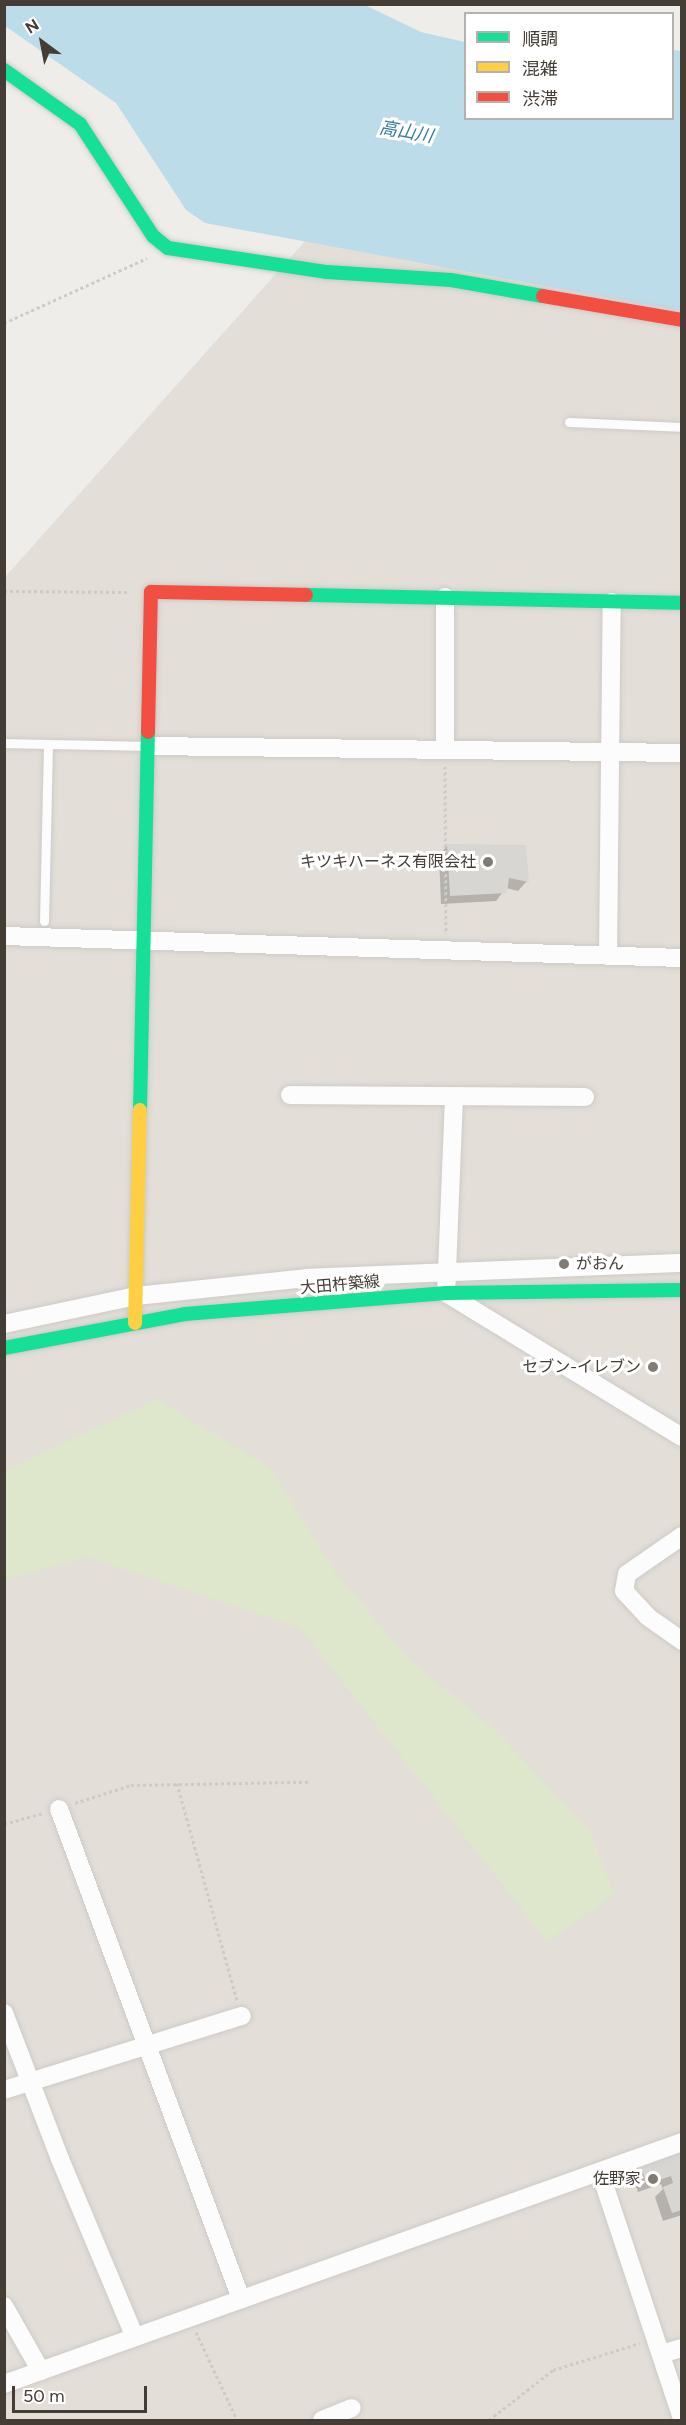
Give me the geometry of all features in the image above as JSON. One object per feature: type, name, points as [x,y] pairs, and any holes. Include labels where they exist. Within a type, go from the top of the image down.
[{"type":"street","points":[[4,70],[80,124],[153,236],[168,248],[327,272],[451,280],[681,320]]},
{"type":"street","points":[[135,1323],[152,592],[681,603]]},
{"type":"street","points":[[444,597],[445,750]]},
{"type":"street","points":[[608,956],[612,602]]},
{"type":"street","points":[[149,746],[681,753]]},
{"type":"street","points":[[4,936],[145,943],[681,958]]},
{"type":"street","points":[[290,1095],[585,1097]]},
{"type":"street","points":[[454,1097],[446,1293],[681,1437]]},
{"type":"street","points":[[4,1324],[136,1296],[306,1278],[681,1263]]},
{"type":"street","name":"大田杵築線","points":[[4,1348],[185,1314],[446,1293],[681,1290]]},
{"type":"street","points":[[681,1536],[627,1574],[624,1591],[648,1617],[681,1641]]},
{"type":"street","points":[[59,1809],[240,2299]]},
{"type":"street","points":[[4,2013],[135,2337]]},
{"type":"street","points":[[4,2090],[144,2043],[242,2016]]},
{"type":"street","points":[[4,2384],[681,2142]]},
{"type":"street","points":[[600,2172],[681,2419]]},
{"type":"street","points":[[4,2306],[41,2371]]},
{"type":"street","points":[[658,2346],[681,2348]]},
{"type":"street","points":[[322,2421],[352,2408]]},
{"type":"lane","points":[[569,422],[681,427]]},
{"type":"lane","points":[[4,743],[149,746]]},
{"type":"lane","points":[[44,921],[48,744]]},
{"type":"path","points":[[4,323],[168,248]]},
{"type":"path","points":[[4,591],[152,592]]},
{"type":"path","points":[[445,750],[446,952]]},
{"type":"path","points":[[4,1824],[59,1809],[131,1785],[311,1782]]},
{"type":"path","points":[[177,1783],[218,1943],[242,2016]]},
{"type":"path","points":[[189,2317],[237,2421]]},
{"type":"path","points":[[489,2421],[553,2370],[658,2346]]},
{"type":"shaded area","points":[[358,182],[681,250],[681,2420],[5,2420],[5,577]]},
{"type":"green space","points":[[157,1399],[270,1468],[336,1573],[410,1661],[494,1729],[591,1833],[614,1895],[547,1941],[300,1628],[87,1557],[5,1580],[5,1471]]},
{"type":"water","name":"高山川","points":[[5,5],[365,5],[421,32],[464,42],[464,120],[674,120],[674,50],[681,51],[681,311],[205,223],[186,210],[116,103],[5,26]]},
{"type":"building","name":"キツキハーネス有限会社","points":[[447,844],[526,845],[529,882],[509,878],[507,893],[450,896]]},
{"type":"building","name":"佐野家","points":[[682,2150],[682,2210],[672,2213],[663,2187],[673,2183],[671,2176],[647,2184],[641,2168]]},
{"type":"traffic: fast","points":[[4,70],[80,124],[153,236],[168,248],[327,272],[451,280],[543,296]]},
{"type":"traffic: fast","points":[[306,595],[682,603]]},
{"type":"traffic: fast","points":[[140,1110],[148,732]]},
{"type":"traffic: fast","points":[[4,1348],[185,1314],[446,1293],[682,1290]]},
{"type":"traffic: slow","points":[[135,1323],[140,1110]]},
{"type":"traffic: jam","points":[[543,296],[682,320]]},
{"type":"traffic: jam","points":[[148,732],[151,592],[306,595]]},
{"type":"place","name":"キツキハーネス有限会社","points":[[488,862]]},
{"type":"place","name":"がおん","points":[[564,1264]]},
{"type":"place","name":"セブン-イレブン","points":[[653,1367]]},
{"type":"place","name":"佐野家","points":[[653,2179]]}]
